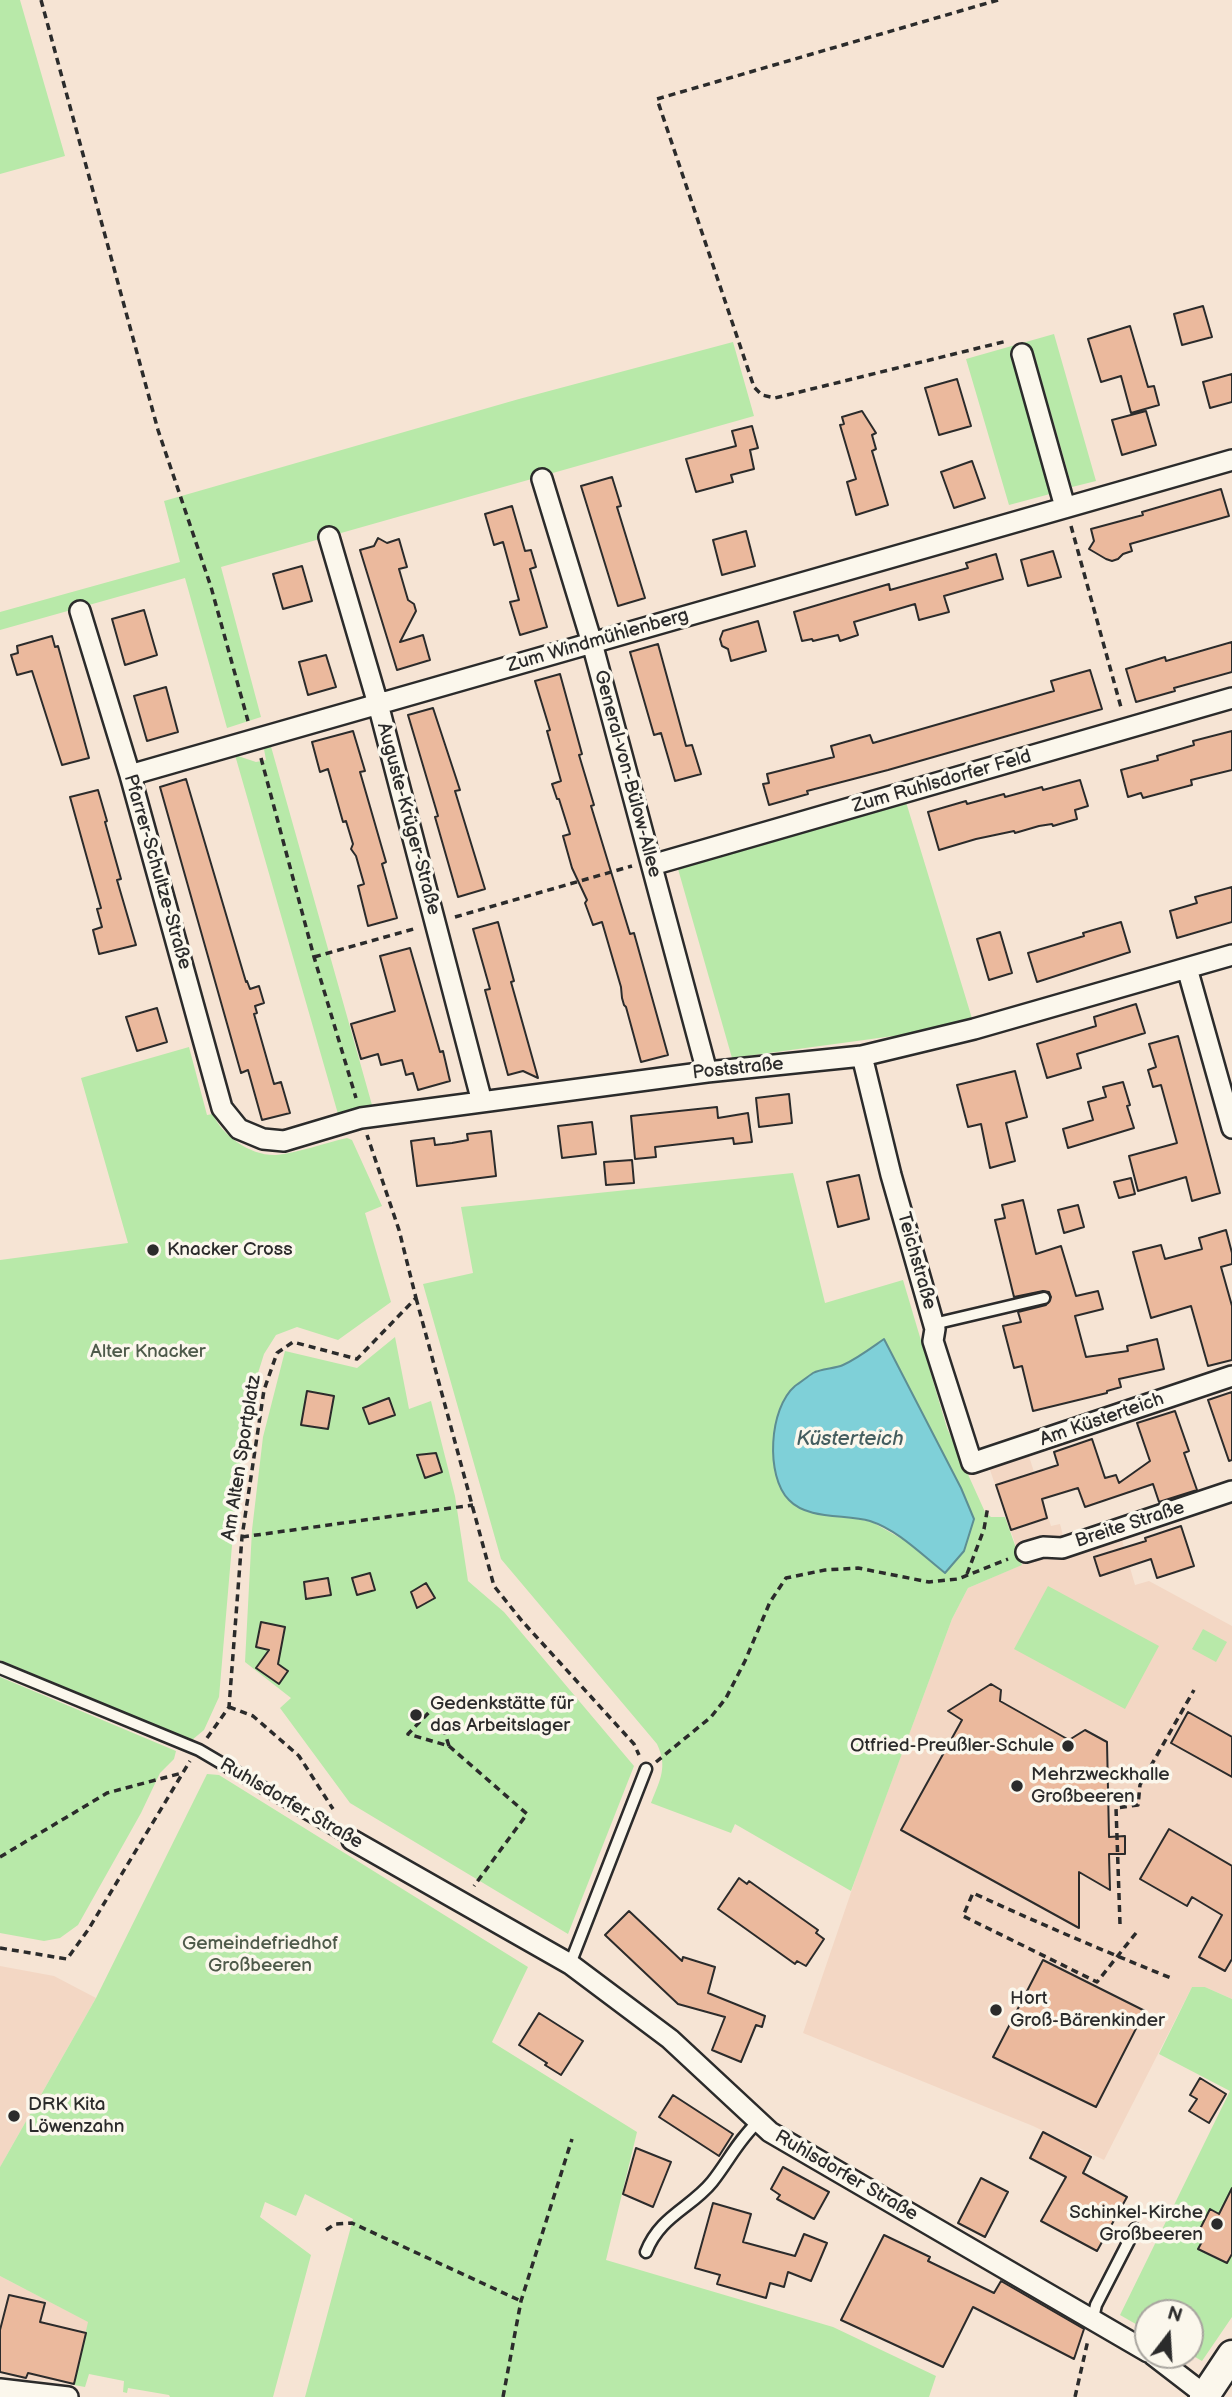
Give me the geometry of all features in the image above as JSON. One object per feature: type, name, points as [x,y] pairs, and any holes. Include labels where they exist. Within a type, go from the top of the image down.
[{"type":"street","points":[[1021,355],[1065,507]]},
{"type":"street","name":"Zum Windmühlenberg","points":[[130,775],[1232,460]]},
{"type":"street","name":"General-von-Bülow-Allee","points":[[542,479],[592,643],[707,1072]]},
{"type":"street","name":"Auguste-Krüger-Straße","points":[[329,537],[378,704],[482,1102]]},
{"type":"street","name":"Pfarrer-Schultze-Straße","points":[[80,611],[130,775],[222,1108],[239,1129]]},
{"type":"street","name":"Zum Ruhlsdorfer Feld","points":[[652,865],[1232,698]]},
{"type":"street","name":"Poststraße","points":[[239,1129],[263,1139],[284,1141],[362,1118],[707,1072],[863,1056],[974,1029],[1232,955]]},
{"type":"street","points":[[1187,968],[1232,1128]]},
{"type":"street","name":"Teichstraße","points":[[863,1056],[891,1175],[935,1329],[933,1341],[972,1464]]},
{"type":"street","name":"Am Küsterteich","points":[[972,1464],[1232,1376]]},
{"type":"street","name":"Breite Straße","points":[[1026,1552],[1062,1548],[1232,1491]]},
{"type":"street","name":"Ruhlsdorfer Straße","points":[[352,1840],[570,1964],[670,2039],[770,2132],[1134,2343]]},
{"type":"street","points":[[1171,2369],[1206,2396],[1232,2355]]},
{"type":"street","points":[[0,2389],[68,2397]]},
{"type":"lane","points":[[935,1329],[942,1322],[1044,1298]]},
{"type":"lane","name":"Ruhlsdorfer Straße","points":[[0,1668],[199,1750],[352,1840]]},
{"type":"lane","points":[[570,1964],[646,1769]]},
{"type":"lane","points":[[646,2252],[652,2237],[711,2183],[734,2148],[758,2122]]},
{"type":"lane","points":[[1093,2318],[1096,2305],[1135,2229]]},
{"type":"path","points":[[41,0],[158,430],[211,587],[262,761],[314,957],[398,1230],[494,1586],[522,1621],[634,1744],[646,1769],[711,1717],[726,1698],[745,1661],[769,1602],[786,1578],[825,1570],[858,1568],[929,1582],[958,1579],[1026,1552]]},
{"type":"path","points":[[998,0],[657,99],[754,387],[762,395],[775,398],[1010,340],[1021,355]]},
{"type":"path","points":[[1065,507],[1127,729]]},
{"type":"path","points":[[314,957],[631,867],[652,865]]},
{"type":"path","name":"Am Alten Sportplatz","points":[[229,1707],[242,1537],[264,1390],[277,1353],[293,1342],[357,1359],[416,1298]]},
{"type":"path","points":[[242,1537],[472,1505]]},
{"type":"path","points":[[967,1574],[984,1529],[988,1506]]},
{"type":"path","points":[[1119,1924],[1116,1808],[1138,1805],[1140,1785],[1194,1690]]},
{"type":"path","points":[[449,1746],[436,1705],[408,1734],[449,1746],[527,1814],[463,1902]]},
{"type":"path","points":[[0,1948],[67,1959],[88,1930],[181,1773],[229,1707],[253,1716],[299,1756],[352,1840]]},
{"type":"path","points":[[0,1857],[107,1793],[181,1773]]},
{"type":"path","points":[[1136,1933],[1117,1956],[1097,1982],[963,1916],[973,1893],[1117,1956],[1171,1978]]},
{"type":"path","points":[[503,2397],[522,2301],[572,2139]]},
{"type":"path","points":[[326,2230],[335,2224],[352,2223],[522,2301]]},
{"type":"path","points":[[1075,2397],[1093,2318]]},
{"type":"shaded area","points":[[1028,1453],[1051,1526],[1060,1524],[1065,1543],[1035,1543],[1017,1549],[989,1467]]},
{"type":"shaded area","name":"Otfried-Preußler-Schule","points":[[1122,1540],[1135,1585],[1149,1581],[1232,1626],[1232,1999],[1205,1987],[1192,1987],[1104,2160],[1033,2126],[803,2033],[860,1866],[952,1619],[968,1588],[1035,1559],[1065,1559]]},
{"type":"shaded area","name":"DRK Kita Löwenzahn","points":[[0,1966],[54,1976],[96,1998],[0,2167]]},
{"type":"shaded area","points":[[0,2276],[89,2322],[74,2385],[55,2380],[28,2380],[0,2373]]},
{"type":"green space","points":[[0,0],[20,0],[65,156],[0,174]]},
{"type":"green space","points":[[1054,334],[1096,481],[1072,487],[1033,350],[1012,355],[1050,494],[1009,505],[966,359]]},
{"type":"green space","points":[[733,342],[754,416],[221,567],[261,717],[227,728],[185,578],[0,630],[0,612],[180,562],[164,501],[519,399]]},
{"type":"green space","points":[[270,743],[372,1105],[338,1114],[235,755],[256,762],[266,760],[264,749]]},
{"type":"green space","points":[[906,802],[974,1025],[732,1058],[678,869]]},
{"type":"green space","name":"Alter Knacker","points":[[189,1047],[207,1115],[213,1114],[223,1130],[238,1143],[257,1152],[276,1155],[347,1138],[352,1140],[382,1206],[365,1213],[391,1302],[338,1340],[297,1327],[276,1335],[264,1354],[253,1389],[237,1487],[219,1697],[204,1730],[192,1740],[0,1660],[0,1260],[128,1243],[81,1078]]},
{"type":"green space","points":[[793,1173],[825,1303],[903,1280],[947,1428],[985,1512],[991,1517],[1005,1517],[1022,1565],[968,1588],[952,1619],[851,1891],[735,1824],[731,1833],[651,1803],[662,1767],[657,1744],[501,1559],[423,1284],[473,1273],[461,1207]],"holes":[[[885,1340],[961,1488],[974,1520],[902,1539],[872,1522],[843,1516],[779,1413],[792,1389],[814,1373],[842,1366]]]},
{"type":"green space","points":[[395,1337],[409,1409],[431,1401],[455,1496],[468,1581],[504,1612],[634,1766],[568,1934],[350,1803],[280,1708],[291,1698],[245,1662],[252,1530],[263,1437],[285,1351],[357,1368]]},
{"type":"green space","points":[[1048,1586],[1159,1646],[1125,1709],[1014,1649]]},
{"type":"green space","points":[[1203,1629],[1227,1642],[1216,1662],[1192,1649]]},
{"type":"green space","points":[[0,1677],[176,1751],[174,1759],[160,1773],[141,1813],[78,1925],[60,1938],[44,1941],[0,1933]]},
{"type":"green space","name":"Gemeindefriedhof Großbeeren","points":[[207,1774],[219,1775],[528,1967],[492,2042],[637,2132],[606,2260],[833,2327],[936,2376],[929,2397],[305,2397],[353,2219],[305,2194],[296,2216],[265,2202],[260,2217],[311,2255],[273,2397],[170,2397],[128,2388],[127,2393],[123,2392],[124,2381],[89,2374],[85,2387],[74,2385],[88,2322],[0,2276],[0,2167],[96,1998]]},
{"type":"green space","points":[[1192,1987],[1205,1987],[1232,1999],[1232,2317],[1204,2358],[1204,2299],[1134,2299],[1134,2323],[1120,2315],[1230,2091],[1159,2054]]},
{"type":"water","name":"Küsterteich","points":[[884,1339],[961,1488],[974,1519],[964,1551],[945,1573],[880,1525],[860,1519],[816,1514],[797,1506],[781,1489],[776,1475],[773,1459],[775,1425],[786,1396],[813,1373],[843,1365]]},
{"type":"building","points":[[1203,306],[1212,337],[1182,345],[1174,314]]},
{"type":"building","points":[[1130,326],[1148,387],[1154,386],[1159,405],[1131,413],[1121,376],[1101,382],[1088,339]]},
{"type":"building","points":[[1232,374],[1232,402],[1210,408],[1203,382]]},
{"type":"building","points":[[957,379],[971,426],[939,435],[925,388]]},
{"type":"building","points":[[862,411],[876,433],[872,435],[876,449],[872,451],[888,505],[856,515],[847,482],[856,479],[840,425],[844,424],[842,417]]},
{"type":"building","points":[[1146,411],[1156,445],[1122,455],[1112,420]]},
{"type":"building","points":[[752,426],[758,448],[750,450],[754,469],[731,475],[733,482],[696,492],[686,459],[736,446],[732,431]]},
{"type":"building","points":[[972,461],[985,498],[954,508],[941,472]]},
{"type":"building","points":[[612,477],[621,506],[617,507],[645,598],[618,606],[581,486]]},
{"type":"building","points":[[1221,489],[1229,516],[1130,544],[1132,551],[1112,561],[1089,549],[1094,541],[1091,529]]},
{"type":"building","points":[[512,506],[525,551],[531,550],[536,567],[530,569],[547,627],[520,635],[510,602],[519,600],[503,542],[494,545],[485,514]]},
{"type":"building","points":[[746,531],[755,566],[722,575],[713,540]]},
{"type":"building","points":[[378,538],[387,543],[399,539],[407,567],[399,569],[408,600],[414,604],[416,611],[400,642],[423,635],[430,660],[397,670],[360,550],[374,546]]},
{"type":"building","points":[[1053,551],[1061,577],[1028,586],[1021,560]]},
{"type":"building","points":[[996,554],[1003,579],[944,596],[949,612],[919,620],[915,604],[854,622],[858,635],[840,641],[838,635],[802,641],[794,612],[889,584],[890,590],[968,568],[966,563]]},
{"type":"building","points":[[302,566],[312,601],[283,609],[273,574]]},
{"type":"building","points":[[144,610],[157,655],[125,665],[112,619]]},
{"type":"building","points":[[758,621],[766,651],[731,661],[728,649],[722,646],[720,639],[723,631]]},
{"type":"building","points":[[52,636],[55,647],[58,646],[89,758],[62,765],[32,671],[17,675],[11,655],[18,653],[17,646]]},
{"type":"building","points":[[1232,642],[1232,672],[1136,702],[1126,669],[1165,657],[1166,661]]},
{"type":"building","points":[[658,644],[686,746],[692,745],[701,774],[675,781],[661,733],[654,735],[630,652]]},
{"type":"building","points":[[326,655],[336,687],[308,695],[299,662]]},
{"type":"building","points":[[1090,670],[1102,709],[807,791],[808,794],[769,805],[763,784],[769,783],[767,774],[834,757],[831,746],[870,735],[873,743],[1054,691],[1051,681]]},
{"type":"building","points":[[560,674],[594,805],[591,806],[630,934],[634,933],[668,1055],[641,1062],[602,922],[593,925],[585,903],[587,900],[572,868],[563,836],[570,834],[552,784],[561,781],[547,731],[550,730],[535,681]]},
{"type":"building","points":[[166,687],[178,732],[147,741],[134,696]]},
{"type":"building","points":[[433,708],[460,790],[455,791],[485,889],[458,897],[435,817],[438,816],[408,715]]},
{"type":"building","points":[[353,731],[365,771],[360,772],[386,862],[382,864],[397,918],[368,926],[358,886],[364,884],[356,856],[351,849],[353,844],[346,821],[343,822],[328,769],[320,772],[312,742]]},
{"type":"building","points":[[1232,731],[1232,770],[1191,780],[1192,785],[1143,798],[1141,793],[1128,797],[1121,770],[1158,760],[1157,756],[1194,745],[1193,741]]},
{"type":"building","points":[[186,779],[246,982],[250,989],[259,986],[264,1003],[255,1006],[257,1013],[254,1014],[274,1084],[281,1082],[290,1113],[262,1120],[248,1070],[241,1073],[160,787]]},
{"type":"building","points":[[1080,780],[1088,806],[1075,810],[1077,819],[1053,826],[1039,826],[976,839],[939,850],[928,812],[966,801],[967,804],[1004,794],[1005,797],[1042,787],[1043,790]]},
{"type":"building","points":[[98,790],[121,879],[117,880],[136,945],[99,954],[93,930],[102,927],[97,909],[101,908],[70,797]]},
{"type":"building","points":[[1232,887],[1232,922],[1177,938],[1170,911],[1197,903],[1195,897]]},
{"type":"building","points":[[498,922],[514,981],[511,982],[538,1078],[523,1071],[508,1075],[485,990],[490,989],[473,929]]},
{"type":"building","points":[[1121,922],[1130,952],[1037,982],[1028,953]]},
{"type":"building","points":[[1000,932],[1012,973],[989,980],[977,939]]},
{"type":"building","points":[[410,948],[450,1081],[418,1090],[413,1073],[406,1075],[402,1060],[381,1065],[378,1054],[361,1059],[351,1024],[395,1011],[380,956]]},
{"type":"building","points":[[1136,1004],[1145,1033],[1077,1054],[1081,1068],[1047,1078],[1037,1044],[1096,1026],[1094,1017]]},
{"type":"building","points":[[157,1008],[167,1042],[137,1051],[126,1017]]},
{"type":"building","points":[[1178,1036],[1220,1193],[1192,1201],[1186,1177],[1138,1191],[1129,1156],[1177,1143],[1161,1085],[1153,1087],[1148,1070],[1156,1067],[1149,1044]]},
{"type":"building","points":[[1015,1071],[1027,1117],[1006,1123],[1015,1161],[990,1168],[981,1124],[968,1127],[957,1085]]},
{"type":"building","points":[[1123,1082],[1134,1128],[1068,1148],[1063,1129],[1093,1120],[1088,1102],[1106,1097],[1103,1087]]},
{"type":"building","points":[[789,1094],[792,1123],[759,1127],[756,1098]]},
{"type":"building","points":[[717,1107],[718,1118],[748,1113],[752,1142],[734,1144],[733,1138],[655,1147],[656,1157],[635,1159],[631,1116]]},
{"type":"building","points":[[592,1122],[596,1154],[562,1158],[558,1126]]},
{"type":"building","points":[[491,1131],[496,1176],[417,1186],[411,1141],[434,1138],[435,1145],[452,1143],[468,1140],[467,1134]]},
{"type":"building","points":[[632,1160],[634,1183],[606,1185],[604,1162]]},
{"type":"building","points":[[859,1175],[869,1219],[838,1227],[827,1182]]},
{"type":"building","points":[[1131,1178],[1135,1194],[1119,1198],[1114,1182]]},
{"type":"building","points":[[1023,1200],[1036,1254],[1061,1246],[1076,1296],[1098,1291],[1103,1309],[1075,1316],[1086,1357],[1128,1351],[1127,1346],[1157,1339],[1164,1369],[1119,1379],[1121,1387],[1107,1393],[1033,1411],[1022,1366],[1014,1368],[1003,1326],[1021,1322],[1018,1312],[1046,1305],[1051,1297],[1049,1292],[1043,1291],[1014,1297],[995,1220],[1005,1218],[1002,1205]]},
{"type":"building","points":[[1078,1205],[1084,1227],[1064,1233],[1058,1210]]},
{"type":"building","points":[[1226,1230],[1232,1264],[1221,1267],[1232,1306],[1232,1360],[1208,1366],[1191,1306],[1151,1318],[1133,1252],[1161,1245],[1165,1259],[1202,1249],[1199,1238]]},
{"type":"building","points":[[307,1391],[334,1396],[328,1429],[301,1425]]},
{"type":"building","points":[[1232,1392],[1232,1460],[1229,1461],[1208,1400]]},
{"type":"building","points":[[389,1398],[395,1415],[369,1424],[363,1408]]},
{"type":"building","points":[[1175,1411],[1189,1451],[1184,1453],[1197,1490],[1159,1502],[1153,1484],[1085,1507],[1078,1488],[1042,1499],[1047,1518],[1011,1530],[996,1485],[1058,1465],[1054,1452],[1092,1439],[1105,1478],[1116,1475],[1119,1483],[1150,1461],[1137,1423]]},
{"type":"building","points":[[436,1453],[442,1472],[425,1478],[417,1455]]},
{"type":"building","points":[[1181,1526],[1194,1566],[1157,1578],[1151,1559],[1100,1576],[1094,1557],[1146,1541],[1145,1538]]},
{"type":"building","points":[[370,1573],[375,1590],[357,1595],[352,1578]]},
{"type":"building","points":[[328,1578],[331,1595],[306,1599],[304,1582]]},
{"type":"building","points":[[426,1583],[435,1598],[417,1608],[411,1592]]},
{"type":"building","points":[[261,1622],[285,1627],[278,1664],[288,1671],[279,1684],[256,1668],[269,1650],[256,1647]]},
{"type":"building","name":"Mehrzweckhalle Großbeeren","points":[[991,1684],[1001,1690],[1000,1701],[1069,1740],[1085,1730],[1107,1742],[1109,1837],[1125,1836],[1125,1854],[1109,1854],[1110,1890],[1079,1872],[1079,1928],[901,1830],[962,1720],[948,1711]]},
{"type":"building","points":[[1188,1712],[1232,1737],[1232,1777],[1171,1743]]},
{"type":"building","points":[[1169,1829],[1232,1866],[1232,1959],[1225,1971],[1199,1957],[1222,1915],[1192,1897],[1187,1906],[1140,1879]]},
{"type":"building","points":[[739,1878],[747,1884],[749,1881],[818,1930],[816,1933],[824,1939],[806,1966],[797,1961],[795,1964],[718,1909]]},
{"type":"building","points":[[629,1911],[682,1961],[683,1957],[715,1967],[708,1993],[765,2016],[762,2027],[756,2025],[741,2062],[712,2050],[725,2017],[678,2004],[605,1935]]},
{"type":"building","points":[[1043,1960],[1145,2011],[1096,2107],[993,2057]]},
{"type":"building","points":[[539,2013],[583,2041],[561,2075],[519,2045]]},
{"type":"building","points":[[1200,2078],[1226,2094],[1209,2123],[1189,2111],[1197,2099],[1190,2095]]},
{"type":"building","points":[[673,2095],[733,2134],[719,2156],[659,2117]]},
{"type":"building","points":[[1043,2132],[1091,2157],[1083,2173],[1127,2197],[1097,2251],[1041,2221],[1066,2177],[1030,2158]]},
{"type":"building","points":[[636,2148],[671,2162],[653,2207],[623,2194]]},
{"type":"building","points":[[783,2167],[829,2192],[814,2219],[777,2199],[780,2195],[771,2189]]},
{"type":"building","points":[[981,2178],[1008,2192],[985,2237],[958,2223]]},
{"type":"building","name":"Schinkel-Kirche Großbeeren","points":[[1232,2188],[1232,2254],[1227,2263],[1198,2249],[1204,2238],[1197,2235],[1210,2209],[1219,2214]]},
{"type":"building","points":[[713,2203],[751,2214],[743,2242],[795,2256],[804,2234],[827,2243],[811,2281],[788,2272],[784,2287],[770,2283],[766,2298],[717,2284],[720,2275],[695,2268]]},
{"type":"building","points":[[884,2235],[930,2257],[928,2261],[994,2293],[1001,2281],[1084,2329],[1074,2359],[973,2307],[943,2367],[841,2320]]},
{"type":"building","points":[[9,2295],[45,2303],[40,2322],[86,2333],[74,2384],[28,2373],[26,2378],[0,2372],[0,2330]]},
{"type":"place","name":"Knacker Cross","points":[[153,1250]]},
{"type":"place","name":"Gedenkstätte für das Arbeitslager","points":[[416,1715]]},
{"type":"place","name":"Otfried-Preußler-Schule","points":[[1068,1746]]},
{"type":"place","name":"Mehrzweckhalle Großbeeren","points":[[1017,1786]]},
{"type":"place","name":"Hort Groß-Bärenkinder","points":[[996,2010]]},
{"type":"place","name":"DRK Kita Löwenzahn","points":[[14,2116]]},
{"type":"place","name":"Schinkel-Kirche Großbeeren","points":[[1217,2224]]}]
